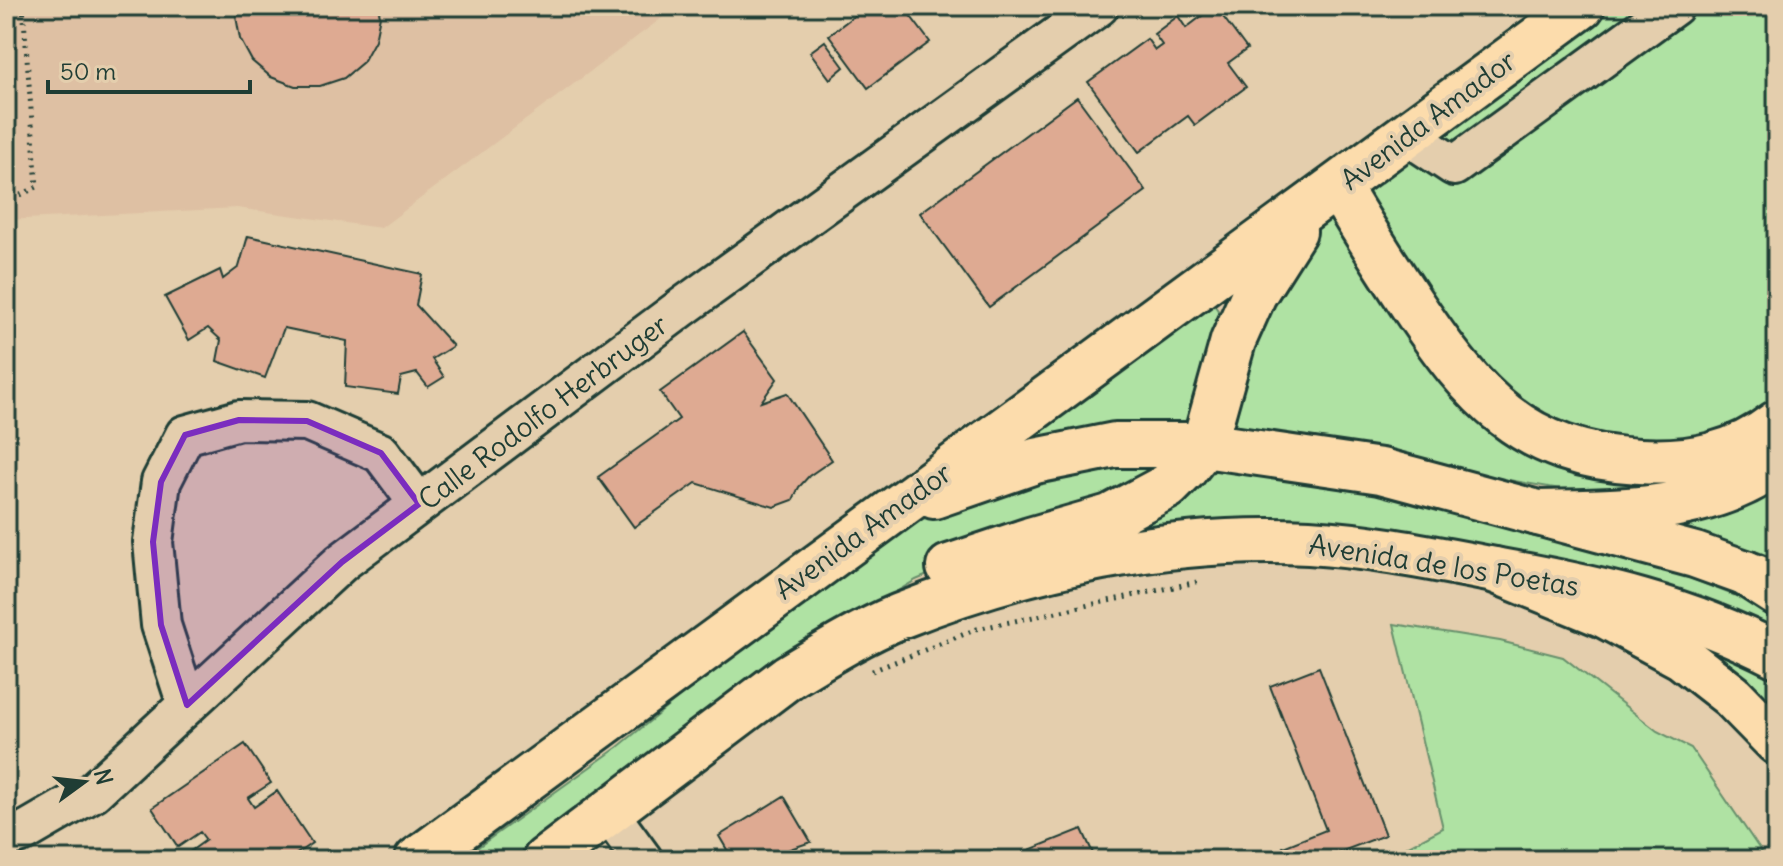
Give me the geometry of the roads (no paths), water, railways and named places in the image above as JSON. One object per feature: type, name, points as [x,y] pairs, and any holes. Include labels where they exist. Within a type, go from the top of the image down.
[{"type":"main road","name":"Avenida Amador","points":[[417,860],[1582,6]]},
{"type":"main road","name":"Avenida Amador","points":[[1204,445],[1233,341],[1254,294],[1281,249],[1325,197]]},
{"type":"main road","points":[[1325,197],[1379,254],[1451,360],[1483,397],[1523,428],[1572,451],[1597,457],[1675,462],[1698,460],[1740,447],[1777,423]]},
{"type":"main road","points":[[890,511],[1035,461],[1115,445],[1204,445],[1381,471],[1695,555],[1766,584]]},
{"type":"main road","points":[[545,860],[788,677],[829,652],[873,602],[936,572],[1110,517],[1168,486],[1204,445]]},
{"type":"main road","points":[[1538,513],[1646,509],[1681,504],[1737,486],[1758,477],[1777,463]]},
{"type":"main road","name":"Avenida de los Poetas","points":[[829,652],[898,617],[997,582],[1059,566],[1230,541],[1322,543],[1447,559],[1598,589],[1665,607],[1731,631],[1777,655]]},
{"type":"main road","points":[[1494,570],[1604,615],[1682,657],[1732,696],[1777,742]]},
{"type":"street","name":"Calle Rodolfo Herbruger","points":[[6,838],[24,832],[93,792],[342,562],[684,306],[1099,6]]},
{"type":"street","points":[[1407,135],[1454,166],[1674,6]]},
{"type":"street","points":[[187,705],[161,625],[153,542],[161,482],[185,435],[239,420],[307,421],[381,453],[419,504]]},
{"type":"street","points":[[608,812],[631,856]]}]
